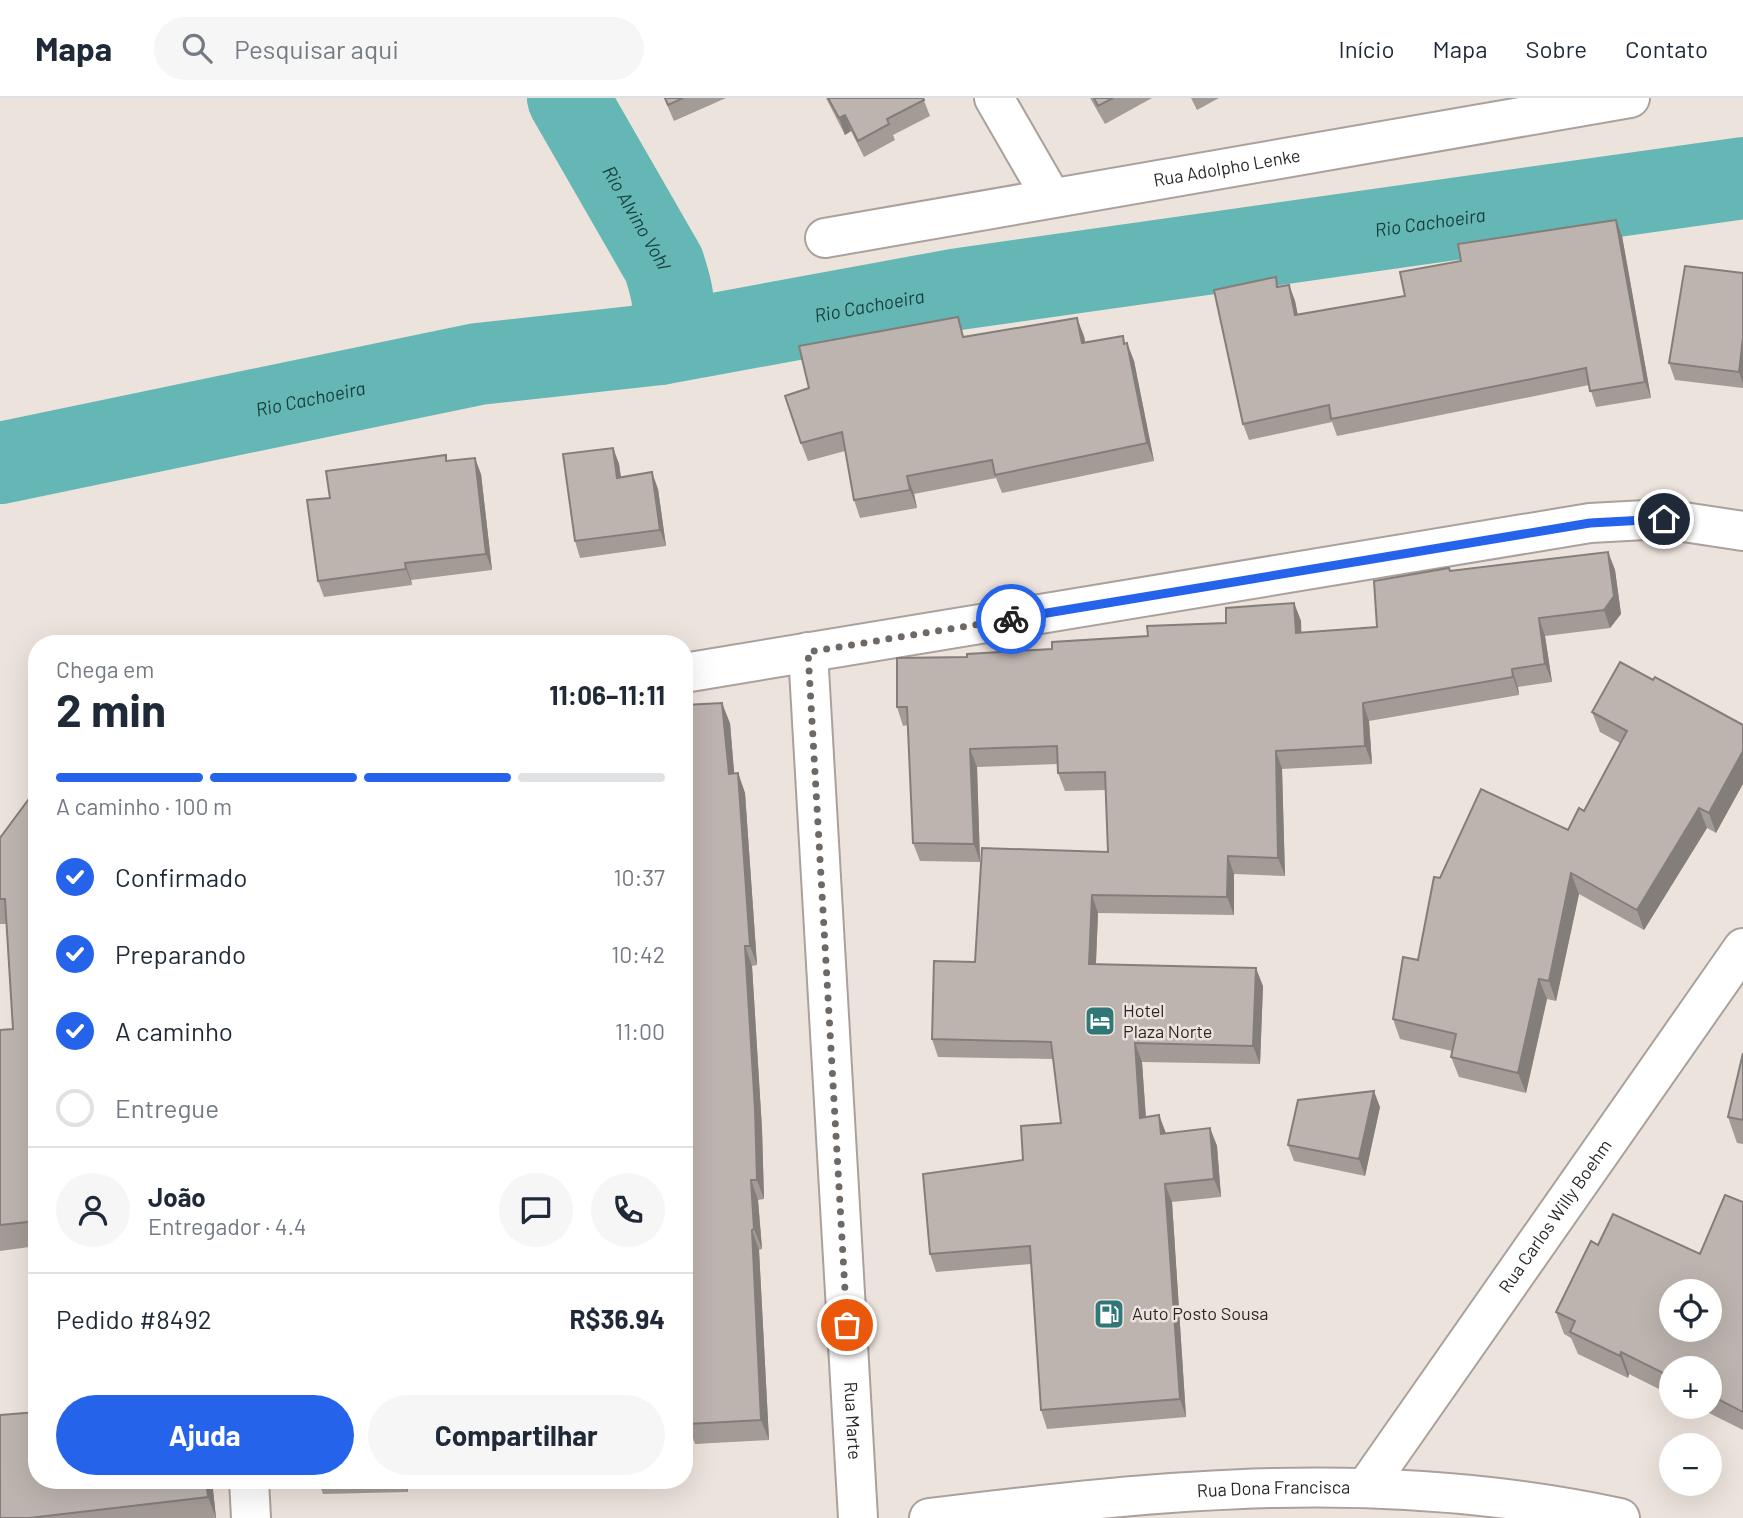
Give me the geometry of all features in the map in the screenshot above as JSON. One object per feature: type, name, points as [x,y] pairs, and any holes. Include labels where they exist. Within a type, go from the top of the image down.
[{"type":"street","points":[[993,98],[1051,197]]},
{"type":"street","name":"Rua Adolpho Lenke","points":[[825,238],[1577,102],[1630,98]]},
{"type":"street","points":[[693,671],[1590,523],[1664,519],[1743,531]]},
{"type":"street","name":"Rua Marte","points":[[808,652],[858,1518]]},
{"type":"street","name":"Rua Carlos Willy Boehm","points":[[1367,1486],[1743,948]]},
{"type":"street","name":"Rua Dona Francisca","points":[[929,1518],[1188,1489],[1367,1486],[1518,1499],[1620,1518]]},
{"type":"street","points":[[249,1489],[251,1518]]},
{"type":"building","points":[[665,98],[683,98],[668,105]]},
{"type":"building","points":[[828,98],[924,100],[887,119],[889,124],[858,141],[845,115],[839,118]]},
{"type":"building","points":[[1094,98],[1113,98],[1098,106]]},
{"type":"building","points":[[1616,220],[1645,382],[1590,391],[1586,368],[1331,419],[1329,405],[1243,424],[1214,290],[1276,277],[1277,287],[1289,285],[1295,315],[1405,296],[1400,272],[1461,261],[1458,244]]},
{"type":"building","points":[[1685,266],[1743,273],[1743,338],[1739,372],[1669,363]]},
{"type":"building","points":[[958,317],[963,337],[1077,318],[1082,343],[1123,336],[1124,344],[1127,343],[1147,443],[995,475],[992,460],[907,476],[910,490],[854,500],[842,432],[801,443],[785,396],[809,388],[799,346]]},
{"type":"building","points":[[613,448],[617,478],[652,472],[660,530],[575,541],[563,454]]},
{"type":"building","points":[[446,455],[446,461],[475,458],[486,554],[405,563],[406,569],[318,581],[307,500],[330,498],[326,471]]},
{"type":"building","points":[[1608,552],[1614,596],[1604,610],[1539,618],[1545,664],[1512,669],[1513,677],[1363,703],[1365,746],[1276,751],[1278,858],[1228,856],[1227,897],[1092,895],[1089,964],[1256,968],[1253,1046],[1135,1043],[1140,1118],[1159,1115],[1161,1134],[1210,1128],[1214,1179],[1165,1184],[1180,1399],[1041,1410],[1030,1246],[930,1254],[923,1174],[1023,1160],[1021,1126],[1061,1123],[1051,1042],[932,1039],[934,961],[975,962],[982,848],[1108,852],[1105,772],[1058,773],[1057,746],[970,749],[974,844],[913,843],[907,707],[897,707],[897,658],[967,657],[967,654],[1052,649],[1052,642],[1148,636],[1147,626],[1226,623],[1226,608],[1294,603],[1296,633],[1377,627],[1374,581],[1449,568],[1450,571]]},
{"type":"building","points":[[1620,662],[1653,680],[1655,677],[1743,725],[1743,751],[1709,813],[1699,808],[1637,910],[1571,873],[1549,981],[1539,979],[1518,1073],[1451,1057],[1456,1034],[1393,1019],[1403,957],[1418,960],[1434,877],[1440,878],[1481,789],[1568,830],[1579,808],[1584,811],[1627,731],[1592,712]]},
{"type":"building","points":[[722,703],[729,774],[738,773],[750,946],[745,946],[755,1109],[757,1180],[751,1180],[761,1420],[693,1424],[693,705]]},
{"type":"building","points":[[28,800],[28,1222],[0,1225],[0,1030],[13,1029],[5,899],[0,899],[0,838]]},
{"type":"building","points":[[1743,1053],[1743,1120],[1728,1117]]},
{"type":"building","points":[[1374,1091],[1359,1159],[1288,1145],[1298,1100]]},
{"type":"building","points":[[1725,1195],[1743,1202],[1743,1412],[1722,1401],[1722,1356],[1659,1356],[1659,1371],[1621,1352],[1620,1356],[1570,1332],[1575,1321],[1556,1312],[1591,1241],[1598,1245],[1613,1214],[1700,1254]]},
{"type":"building","points":[[28,1413],[28,1489],[207,1489],[208,1497],[29,1518],[0,1518],[0,1415]]},
{"type":"waterway","name":"Rio Alvino Vohl","points":[[568,98],[664,265],[673,306],[670,323],[660,344]]},
{"type":"waterway","name":"Rio Cachoeira","points":[[0,463],[478,364],[660,344],[959,289],[1743,178]]},
{"type":"way so far","points":[[847,1325],[808,652],[1011,619]]},
{"type":"place","name":"Hotel Plaza Norte","points":[[1100,1021]]},
{"type":"place","name":"Auto Posto Sousa","points":[[1109,1314]]},
{"type":"route","points":[[1011,619],[1590,523],[1664,519]]}]
